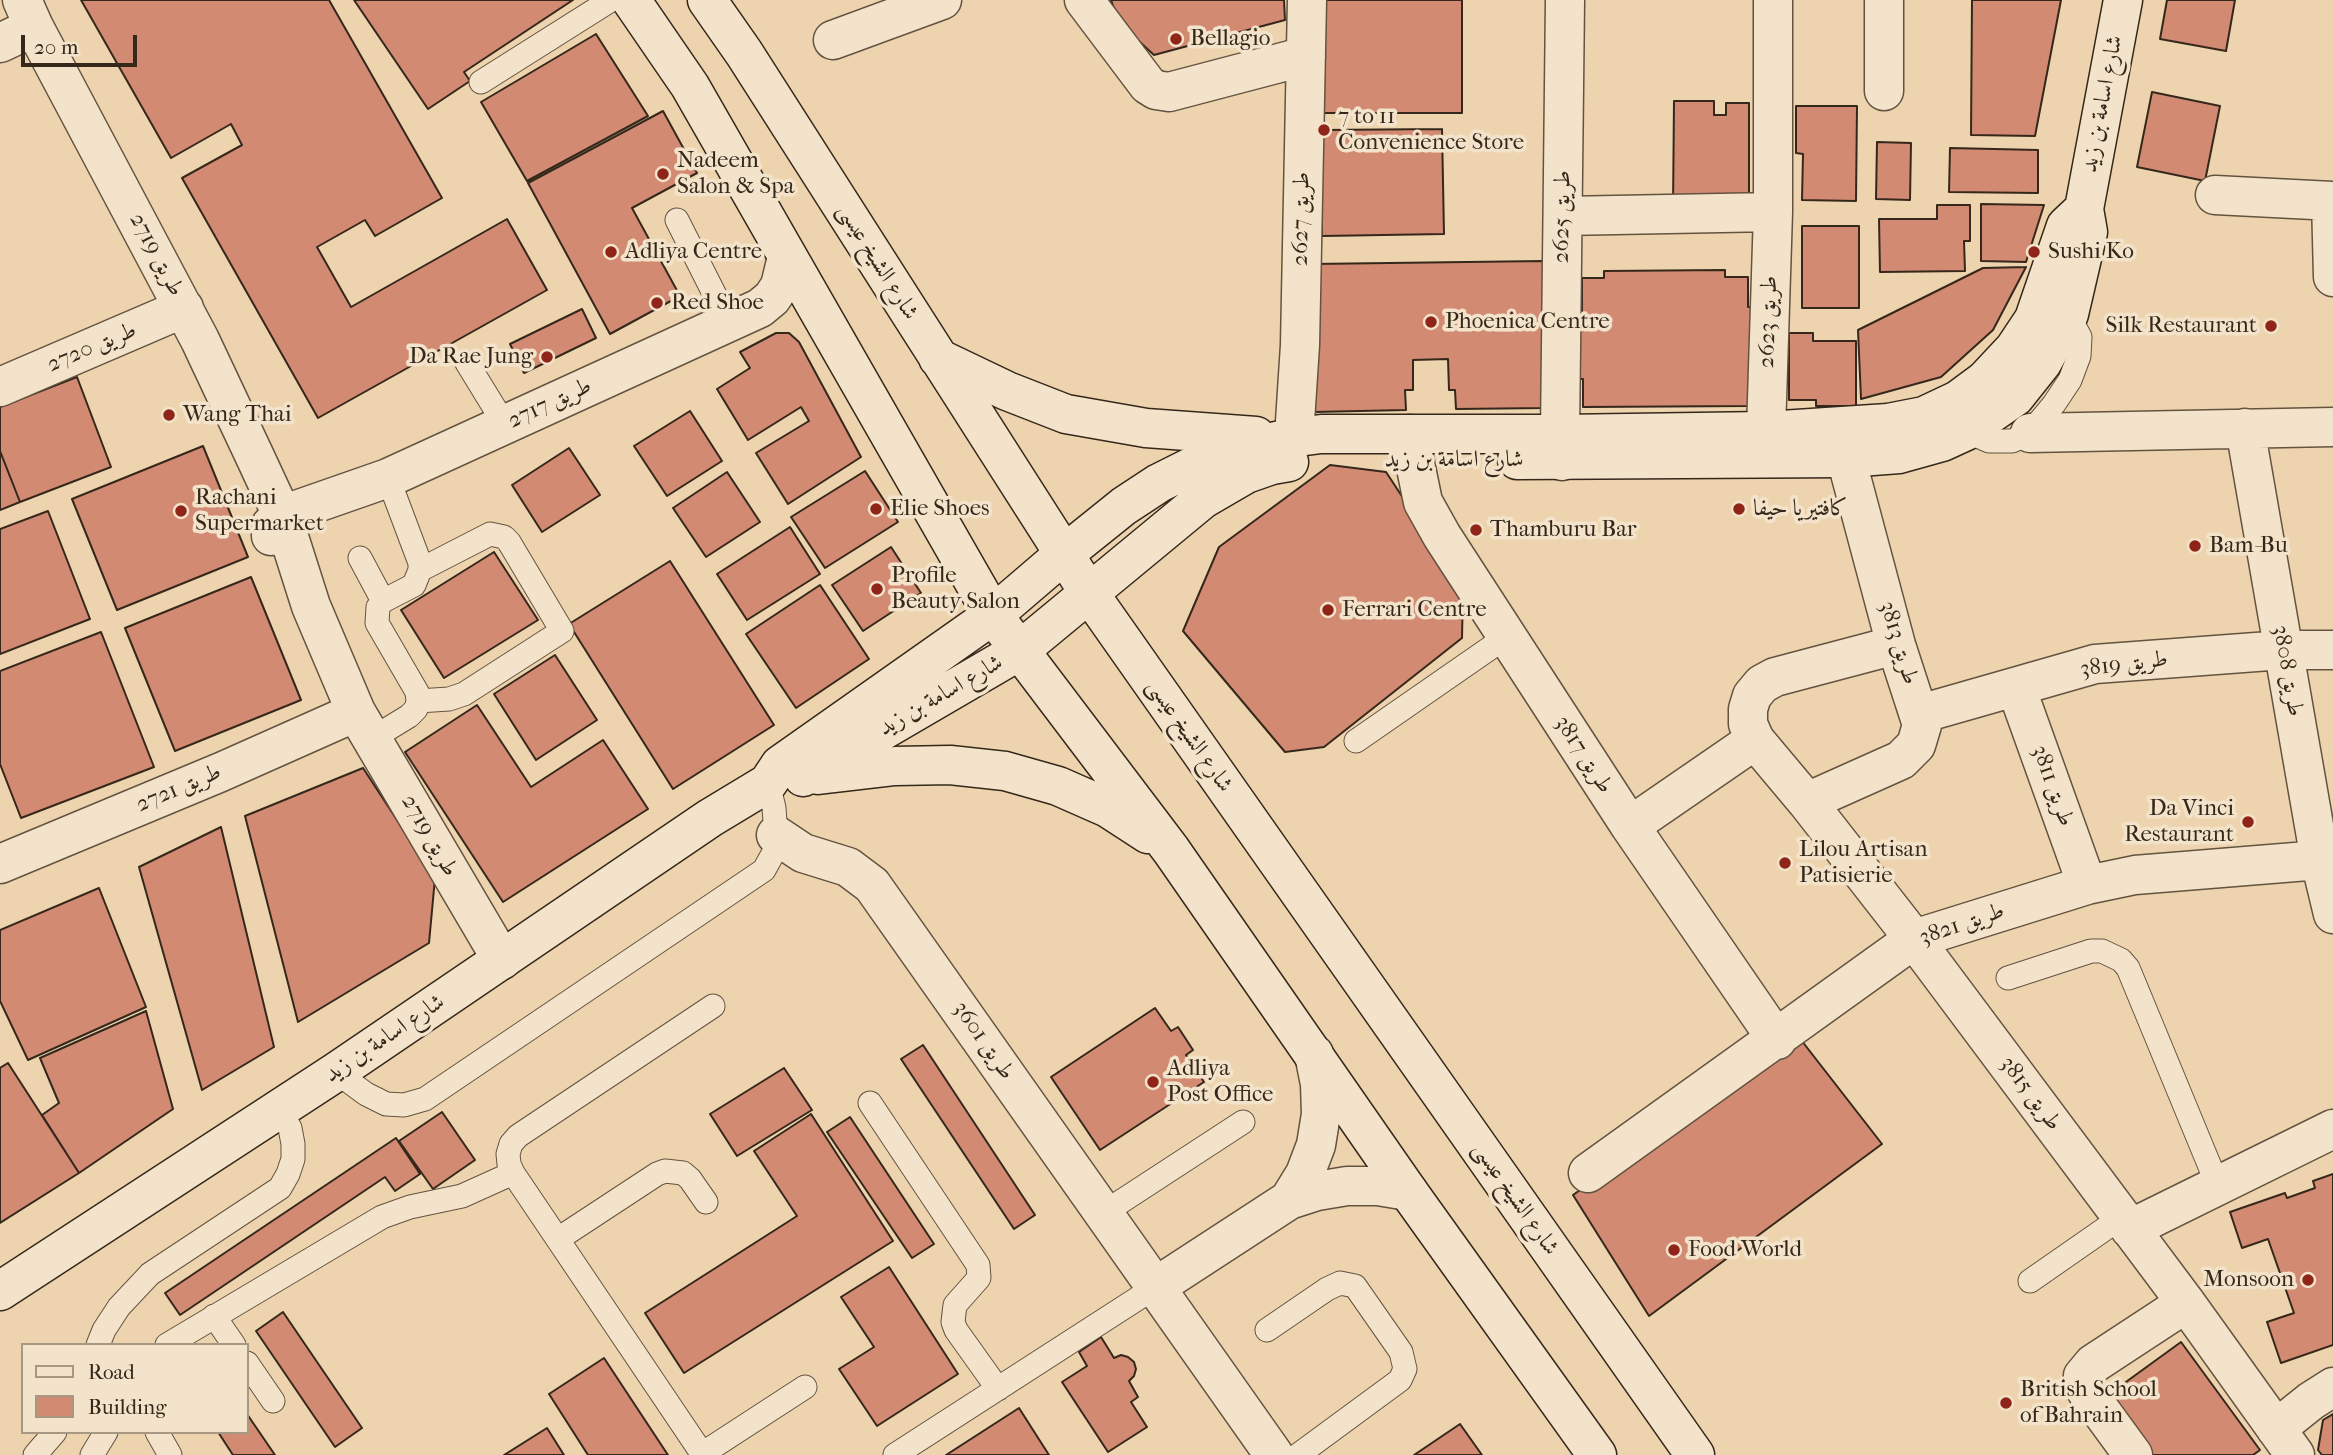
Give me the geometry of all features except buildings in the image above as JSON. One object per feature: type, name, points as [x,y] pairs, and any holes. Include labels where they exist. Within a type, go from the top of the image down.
[{"type":"street","points":[[631,0],[690,86],[993,615],[1171,850],[1408,1191],[1597,1455]]},
{"type":"street","name":"شارع الشيخ عيسى","points":[[707,0],[744,53],[1063,555],[1695,1455]]},
{"type":"street","points":[[833,40],[942,0]]},
{"type":"street","points":[[1084,0],[1148,85],[1156,90],[1169,92],[1306,57]]},
{"type":"street","name":"طريق 2627","points":[[1292,438],[1300,345],[1307,0]]},
{"type":"street","name":"طريق 2625","points":[[1561,448],[1565,0]]},
{"type":"street","name":"طريق 2623","points":[[1766,431],[1773,212],[1773,0]]},
{"type":"street","points":[[1884,0],[1884,91]]},
{"type":"street","name":"شارع اسامة بن زيد","points":[[785,780],[780,765],[993,615],[1124,506],[1196,464],[1238,449],[1321,434],[1411,446],[1561,448],[1846,458],[1899,454],[1942,442],[1966,431],[2015,397],[2042,363],[2057,302],[2066,226],[2084,209],[2123,0]]},
{"type":"street","points":[[0,43],[28,14]]},
{"type":"street","name":"طريق 2719","points":[[28,14],[184,309],[282,514],[311,606],[365,725],[502,960]]},
{"type":"street","points":[[2215,195],[2332,201],[2333,277]]},
{"type":"street","points":[[1563,216],[1773,212]]},
{"type":"street","name":"طريق 2717","points":[[282,514],[388,478],[760,308],[772,298],[780,286],[787,257]]},
{"type":"street","name":"شارع اسامة بن زيد","points":[[1561,448],[1821,429],[1888,423],[1924,416],[1958,400],[1985,380],[2014,349],[2034,319],[2057,302]]},
{"type":"street","name":"طريق 2720","points":[[0,387],[184,309]]},
{"type":"street","points":[[938,358],[1007,391],[1066,414],[1146,428],[1292,438]]},
{"type":"street","points":[[2030,433],[2333,427]]},
{"type":"street","name":"طريق 3808","points":[[2245,428],[2320,860],[2333,914]]},
{"type":"street","name":"طريق 3813","points":[[1807,802],[1901,760],[1909,753],[1920,735],[1920,714],[1896,645],[1846,458],[1838,444],[1821,429]]},
{"type":"street","name":"شارع اسامة بن زيد","points":[[0,1291],[336,1072],[710,818],[785,780],[1019,651],[1203,499],[1246,474],[1272,465],[1411,446]]},
{"type":"street","name":"طريق 3817","points":[[1411,446],[1423,502],[1506,637],[1630,826],[1777,1040]]},
{"type":"street","points":[[1630,826],[1755,740],[1748,724],[1748,709],[1752,696],[1762,684],[1775,677],[1896,645]]},
{"type":"street","name":"طريق 3819","points":[[1920,714],[2095,664],[2283,650],[2333,650]]},
{"type":"street","name":"طريق 3811","points":[[2016,687],[2087,885]]},
{"type":"street","name":"طريق 2721","points":[[2,856],[221,772],[365,725]]},
{"type":"street","name":"طريق 3815","points":[[1755,740],[1914,939],[2186,1303],[2286,1442]]},
{"type":"street","points":[[785,780],[895,766],[950,765],[1005,771],[1058,786],[1108,808],[1171,850]]},
{"type":"street","name":"طريق 3601","points":[[776,835],[803,853],[848,867],[872,885],[1274,1455]]},
{"type":"street","name":"طريق 3821","points":[[1588,1173],[1777,1040],[1914,939],[2087,885],[2135,875],[2320,860]]},
{"type":"street","points":[[1289,1200],[1305,1174],[1316,1145],[1321,1114],[1320,1084],[1314,1054]]},
{"type":"street","points":[[2126,1223],[2218,1186],[2333,1129]]},
{"type":"street","points":[[1157,1286],[1289,1200],[1317,1191],[1347,1186],[1378,1186],[1408,1191]]},
{"type":"street","points":[[2133,1455],[2087,1392],[2083,1376],[2093,1364],[2186,1303]]},
{"type":"street","points":[[2286,1442],[2311,1401],[2333,1387]]},
{"type":"lane","points":[[481,82],[611,0]]},
{"type":"lane","points":[[677,220],[729,323]]},
{"type":"lane","points":[[1966,431],[1989,440],[2012,440],[2030,433],[2054,404],[2070,380],[2079,356],[2080,337],[2057,302]]},
{"type":"lane","points":[[467,363],[505,425]]},
{"type":"lane","points":[[365,725],[409,716],[416,709],[418,701],[413,684],[377,623],[378,607],[383,601],[414,585],[420,570],[420,563],[388,478]]},
{"type":"lane","points":[[418,701],[449,699],[464,694],[562,631],[504,537],[490,534],[484,536],[420,570]]},
{"type":"lane","points":[[360,558],[383,601]]},
{"type":"lane","points":[[1356,741],[1506,637]]},
{"type":"lane","points":[[336,1072],[386,1104],[404,1105],[425,1099],[764,870],[771,860],[776,835],[774,808],[785,780]]},
{"type":"lane","points":[[2008,978],[2091,951],[2102,951],[2121,960],[2127,968],[2218,1186]]},
{"type":"lane","points":[[713,1006],[517,1136],[508,1154],[509,1164],[703,1454],[805,1387]]},
{"type":"lane","points":[[870,1103],[978,1265],[979,1278],[955,1305],[953,1322],[998,1389]]},
{"type":"lane","points":[[99,1343],[119,1307],[150,1274],[280,1188],[289,1174],[293,1160],[293,1144],[290,1128],[279,1108]]},
{"type":"lane","points":[[1105,1212],[1243,1122]]},
{"type":"lane","points":[[558,1239],[665,1171],[683,1173],[706,1202]]},
{"type":"lane","points":[[170,1343],[382,1217],[411,1207],[462,1196],[513,1173]]},
{"type":"lane","points":[[2030,1281],[2126,1223]]},
{"type":"lane","points":[[1267,1331],[1327,1289],[1340,1283],[1355,1286],[1401,1352],[1405,1369],[1400,1380],[1298,1455]]},
{"type":"lane","points":[[895,1455],[1157,1286]]},
{"type":"lane","points":[[214,1316],[233,1343]]},
{"type":"lane","points":[[248,1364],[273,1401]]},
{"type":"lane","points":[[35,1455],[53,1434]]},
{"type":"lane","points":[[92,1455],[105,1434]]},
{"type":"lane","points":[[158,1434],[170,1455]]},
{"type":"place","name":"Bellagio","points":[[1176,39]]},
{"type":"place","name":"7 to 11 Convenience Store","points":[[1324,130]]},
{"type":"place","name":"Nadeem Salon & Spa","points":[[663,174]]},
{"type":"place","name":"Adliya Centre","points":[[611,252]]},
{"type":"place","name":"Sushi Ko","points":[[2034,252]]},
{"type":"place","name":"Red Shoe","points":[[657,303]]},
{"type":"place","name":"Phoenica Centre","points":[[1431,322]]},
{"type":"place","name":"Silk Restaurant","points":[[2271,326]]},
{"type":"place","name":"Da Rae Jung","points":[[547,357]]},
{"type":"place","name":"Wang Thai","points":[[169,415]]},
{"type":"place","name":"Elie Shoes","points":[[876,509]]},
{"type":"place","name":"كافتيريا حيفا","points":[[1739,509]]},
{"type":"place","name":"Rachani Supermarket","points":[[181,511]]},
{"type":"place","name":"Thamburu Bar","points":[[1476,530]]},
{"type":"place","name":"Bam-Bu","points":[[2195,546]]},
{"type":"place","name":"Profile Beauty Salon","points":[[877,589]]},
{"type":"place","name":"Ferrari Centre","points":[[1328,610]]},
{"type":"place","name":"Da Vinci Restaurant","points":[[2248,822]]},
{"type":"place","name":"Lilou Artisan Patisierie","points":[[1785,863]]},
{"type":"place","name":"Adliya Post Office","points":[[1153,1082]]},
{"type":"place","name":"Food World","points":[[1674,1250]]},
{"type":"place","name":"Monsoon","points":[[2308,1280]]},
{"type":"place","name":"British School of Bahrain","points":[[2006,1403]]}]
